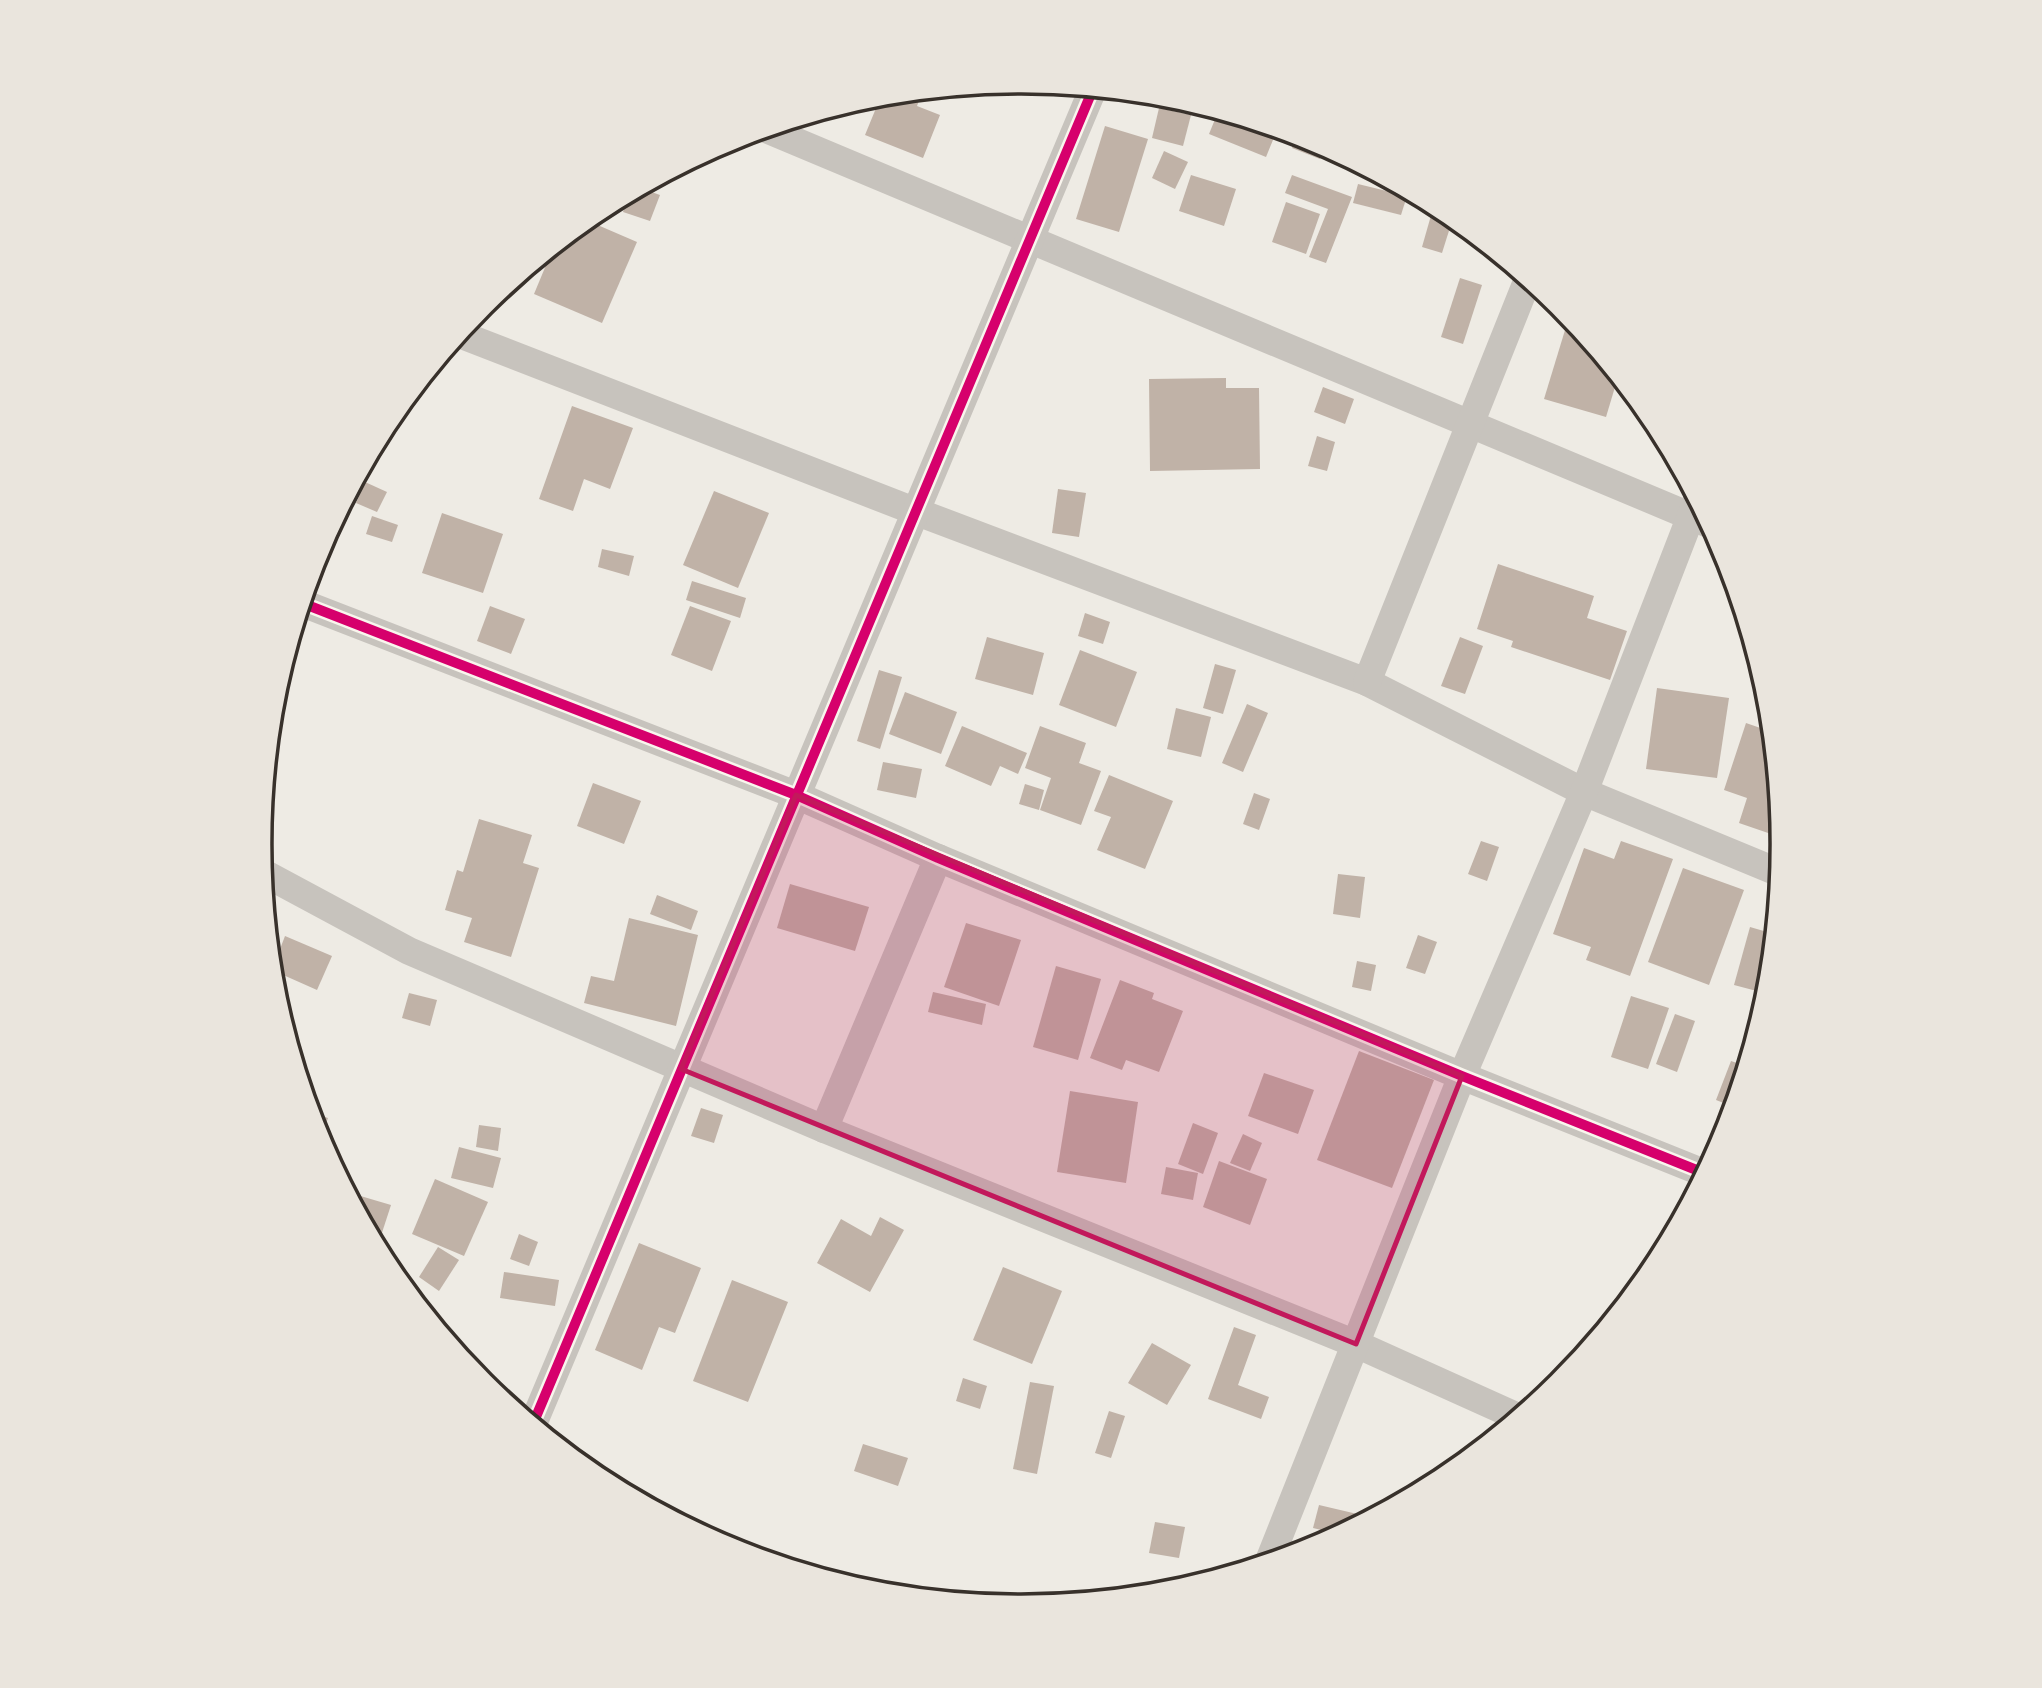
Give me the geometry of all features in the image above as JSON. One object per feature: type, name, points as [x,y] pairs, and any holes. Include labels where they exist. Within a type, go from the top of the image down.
[{"type":"street","points":[[536,1416],[796,795],[918,512],[1089,98]]},
{"type":"street","points":[[779,134],[1470,425],[1691,510]]},
{"type":"street","points":[[1367,681],[1524,289]]},
{"type":"street","points":[[469,338],[918,512],[1367,681],[1584,792],[1769,869]]},
{"type":"street","points":[[1274,1549],[1462,1076],[1584,792],[1696,520]]},
{"type":"street","points":[[310,606],[796,795],[938,858],[1695,1170]]},
{"type":"street","points":[[824,1129],[938,858]]},
{"type":"street","points":[[273,879],[409,951],[681,1069],[1356,1345],[1509,1413]]},
{"type":"highlighted area","points":[[796,795],[1462,1076],[1356,1344],[681,1069]]},
{"type":"building","points":[[919,102],[917,106],[940,115],[923,158],[865,135],[876,109]]},
{"type":"building","points":[[1159,108],[1191,115],[1183,146],[1152,138]]},
{"type":"building","points":[[1215,120],[1274,139],[1266,157],[1209,134]]},
{"type":"building","points":[[1105,126],[1148,139],[1119,232],[1076,219]]},
{"type":"building","points":[[1292,148],[1308,152],[1320,159]]},
{"type":"building","points":[[1164,151],[1188,162],[1175,189],[1152,178]]},
{"type":"building","points":[[1191,175],[1236,189],[1224,226],[1179,211]]},
{"type":"building","points":[[1292,175],[1352,197],[1326,263],[1309,257],[1328,209],[1285,193]]},
{"type":"building","points":[[1358,184],[1390,192],[1405,201],[1401,215],[1353,203]]},
{"type":"building","points":[[652,192],[660,195],[650,221],[623,212]]},
{"type":"building","points":[[1286,202],[1320,214],[1306,254],[1272,242]]},
{"type":"building","points":[[1431,217],[1449,230],[1442,253],[1422,247]]},
{"type":"building","points":[[599,225],[637,242],[602,323],[534,294],[546,264]]},
{"type":"building","points":[[1460,278],[1482,285],[1463,344],[1441,337]]},
{"type":"building","points":[[1565,329],[1615,387],[1606,417],[1544,399]]},
{"type":"building","points":[[1226,378],[1226,388],[1259,388],[1260,469],[1150,471],[1149,379]]},
{"type":"building","points":[[1323,387],[1354,399],[1345,424],[1314,412]]},
{"type":"building","points":[[572,406],[633,428],[610,489],[584,479],[573,511],[539,499]]},
{"type":"building","points":[[1317,436],[1335,442],[1327,471],[1308,466]]},
{"type":"building","points":[[365,482],[387,492],[377,512],[356,503]]},
{"type":"building","points":[[1058,489],[1086,493],[1079,537],[1052,533]]},
{"type":"building","points":[[714,491],[769,513],[738,588],[683,565]]},
{"type":"building","points":[[442,513],[503,534],[483,593],[422,573]]},
{"type":"building","points":[[372,516],[398,525],[392,542],[366,534]]},
{"type":"building","points":[[602,549],[634,556],[629,576],[598,567]]},
{"type":"building","points":[[1498,564],[1594,596],[1587,618],[1627,631],[1610,680],[1511,647],[1513,641],[1477,629]]},
{"type":"building","points":[[692,581],[746,598],[740,618],[686,600]]},
{"type":"building","points":[[490,606],[525,619],[511,654],[477,641]]},
{"type":"building","points":[[690,606],[731,621],[712,671],[671,655]]},
{"type":"building","points":[[1085,613],[1110,622],[1103,644],[1078,636]]},
{"type":"building","points":[[987,637],[1044,653],[1033,695],[975,679]]},
{"type":"building","points":[[1460,637],[1483,646],[1465,694],[1441,686]]},
{"type":"building","points":[[1080,650],[1137,672],[1116,727],[1059,705]]},
{"type":"building","points":[[1215,664],[1236,670],[1223,714],[1203,708]]},
{"type":"building","points":[[879,670],[902,677],[880,749],[857,741]]},
{"type":"building","points":[[1657,688],[1729,698],[1717,778],[1646,769]]},
{"type":"building","points":[[905,692],[957,712],[941,754],[889,734]]},
{"type":"building","points":[[1247,704],[1268,713],[1243,772],[1222,763]]},
{"type":"building","points":[[1176,708],[1211,717],[1201,757],[1167,749]]},
{"type":"building","points":[[1746,723],[1761,728],[1769,795],[1770,834],[1739,823],[1747,798],[1724,790]]},
{"type":"building","points":[[962,726],[1027,753],[1018,774],[1000,766],[991,786],[945,766]]},
{"type":"building","points":[[1040,726],[1086,743],[1079,763],[1101,771],[1081,825],[1040,810],[1051,778],[1025,768]]},
{"type":"building","points":[[883,762],[922,769],[916,798],[877,790]]},
{"type":"building","points":[[1109,775],[1173,801],[1145,869],[1097,850],[1111,817],[1094,811]]},
{"type":"building","points":[[593,783],[641,801],[624,844],[577,826]]},
{"type":"building","points":[[1025,784],[1044,790],[1039,810],[1019,804]]},
{"type":"building","points":[[1254,793],[1270,799],[1259,830],[1243,824]]},
{"type":"building","points":[[479,819],[532,835],[523,863],[539,868],[511,957],[464,942],[472,918],[445,910],[457,870],[463,872]]},
{"type":"building","points":[[1481,841],[1499,847],[1487,881],[1468,874]]},
{"type":"building","points":[[1621,841],[1673,859],[1630,976],[1586,960],[1591,947],[1553,934],[1584,848],[1614,859]]},
{"type":"building","points":[[1683,868],[1744,890],[1709,985],[1648,962]]},
{"type":"building","points":[[1338,874],[1365,877],[1360,918],[1333,914]]},
{"type":"building","points":[[790,884],[869,907],[855,951],[777,928]]},
{"type":"building","points":[[657,895],[698,911],[691,930],[650,914]]},
{"type":"building","points":[[629,918],[698,935],[676,1026],[584,1003],[591,976],[614,981]]},
{"type":"building","points":[[966,923],[1021,940],[999,1006],[944,987]]},
{"type":"building","points":[[1750,927],[1765,931],[1756,991],[1734,985]]},
{"type":"building","points":[[1418,935],[1437,942],[1425,974],[1406,968]]},
{"type":"building","points":[[285,936],[332,956],[317,990],[284,975],[279,951]]},
{"type":"building","points":[[1357,961],[1376,965],[1371,991],[1352,987]]},
{"type":"building","points":[[1056,966],[1101,979],[1078,1060],[1033,1047]]},
{"type":"building","points":[[1120,980],[1154,993],[1152,999],[1183,1011],[1159,1072],[1126,1060],[1122,1070],[1090,1058]]},
{"type":"building","points":[[933,992],[986,1004],[982,1025],[928,1012]]},
{"type":"building","points":[[409,993],[437,1000],[430,1026],[402,1018]]},
{"type":"building","points":[[1631,996],[1669,1008],[1648,1069],[1611,1057]]},
{"type":"building","points":[[1675,1014],[1695,1021],[1677,1072],[1656,1064]]},
{"type":"building","points":[[1359,1051],[1434,1080],[1392,1188],[1317,1160]]},
{"type":"building","points":[[1731,1061],[1738,1063],[1724,1103],[1716,1100]]},
{"type":"building","points":[[1264,1073],[1314,1090],[1298,1134],[1248,1116]]},
{"type":"building","points":[[1070,1091],[1138,1102],[1126,1183],[1057,1172]]},
{"type":"building","points":[[701,1108],[723,1115],[714,1143],[691,1136]]},
{"type":"building","points":[[1193,1123],[1218,1133],[1203,1174],[1178,1164]]},
{"type":"building","points":[[479,1125],[501,1128],[498,1151],[476,1147]]},
{"type":"building","points":[[1243,1134],[1262,1143],[1250,1171],[1230,1163]]},
{"type":"building","points":[[459,1147],[501,1158],[493,1188],[451,1178]]},
{"type":"building","points":[[1219,1161],[1267,1179],[1250,1225],[1203,1207]]},
{"type":"building","points":[[1166,1167],[1198,1173],[1193,1200],[1161,1194]]},
{"type":"building","points":[[435,1179],[488,1202],[464,1256],[412,1234]]},
{"type":"building","points":[[360,1196],[391,1205],[382,1234]]},
{"type":"building","points":[[880,1217],[904,1230],[870,1292],[817,1263],[841,1219],[871,1236]]},
{"type":"building","points":[[519,1234],[538,1242],[529,1266],[510,1259]]},
{"type":"building","points":[[639,1243],[701,1268],[675,1333],[659,1327],[642,1370],[595,1350]]},
{"type":"building","points":[[438,1247],[459,1260],[439,1291],[419,1277]]},
{"type":"building","points":[[1003,1267],[1062,1291],[1032,1364],[973,1340]]},
{"type":"building","points":[[504,1272],[559,1280],[555,1306],[500,1298]]},
{"type":"building","points":[[732,1280],[788,1302],[748,1402],[693,1381]]},
{"type":"building","points":[[1234,1327],[1256,1335],[1238,1385],[1269,1397],[1261,1419],[1208,1399]]},
{"type":"building","points":[[1152,1343],[1191,1365],[1167,1405],[1128,1383]]},
{"type":"building","points":[[963,1378],[987,1386],[980,1409],[956,1401]]},
{"type":"building","points":[[1030,1382],[1054,1386],[1037,1474],[1013,1469]]},
{"type":"building","points":[[1109,1411],[1125,1416],[1111,1458],[1095,1453]]},
{"type":"building","points":[[863,1444],[908,1458],[898,1486],[854,1471]]},
{"type":"building","points":[[1319,1505],[1356,1514],[1321,1530],[1313,1528]]},
{"type":"building","points":[[1155,1522],[1185,1527],[1179,1558],[1149,1553]]},
{"type":"cycle path","points":[[536,1416],[1089,98]]},
{"type":"cycle path","points":[[310,606],[796,795],[938,858],[1462,1076],[1695,1170]]}]
